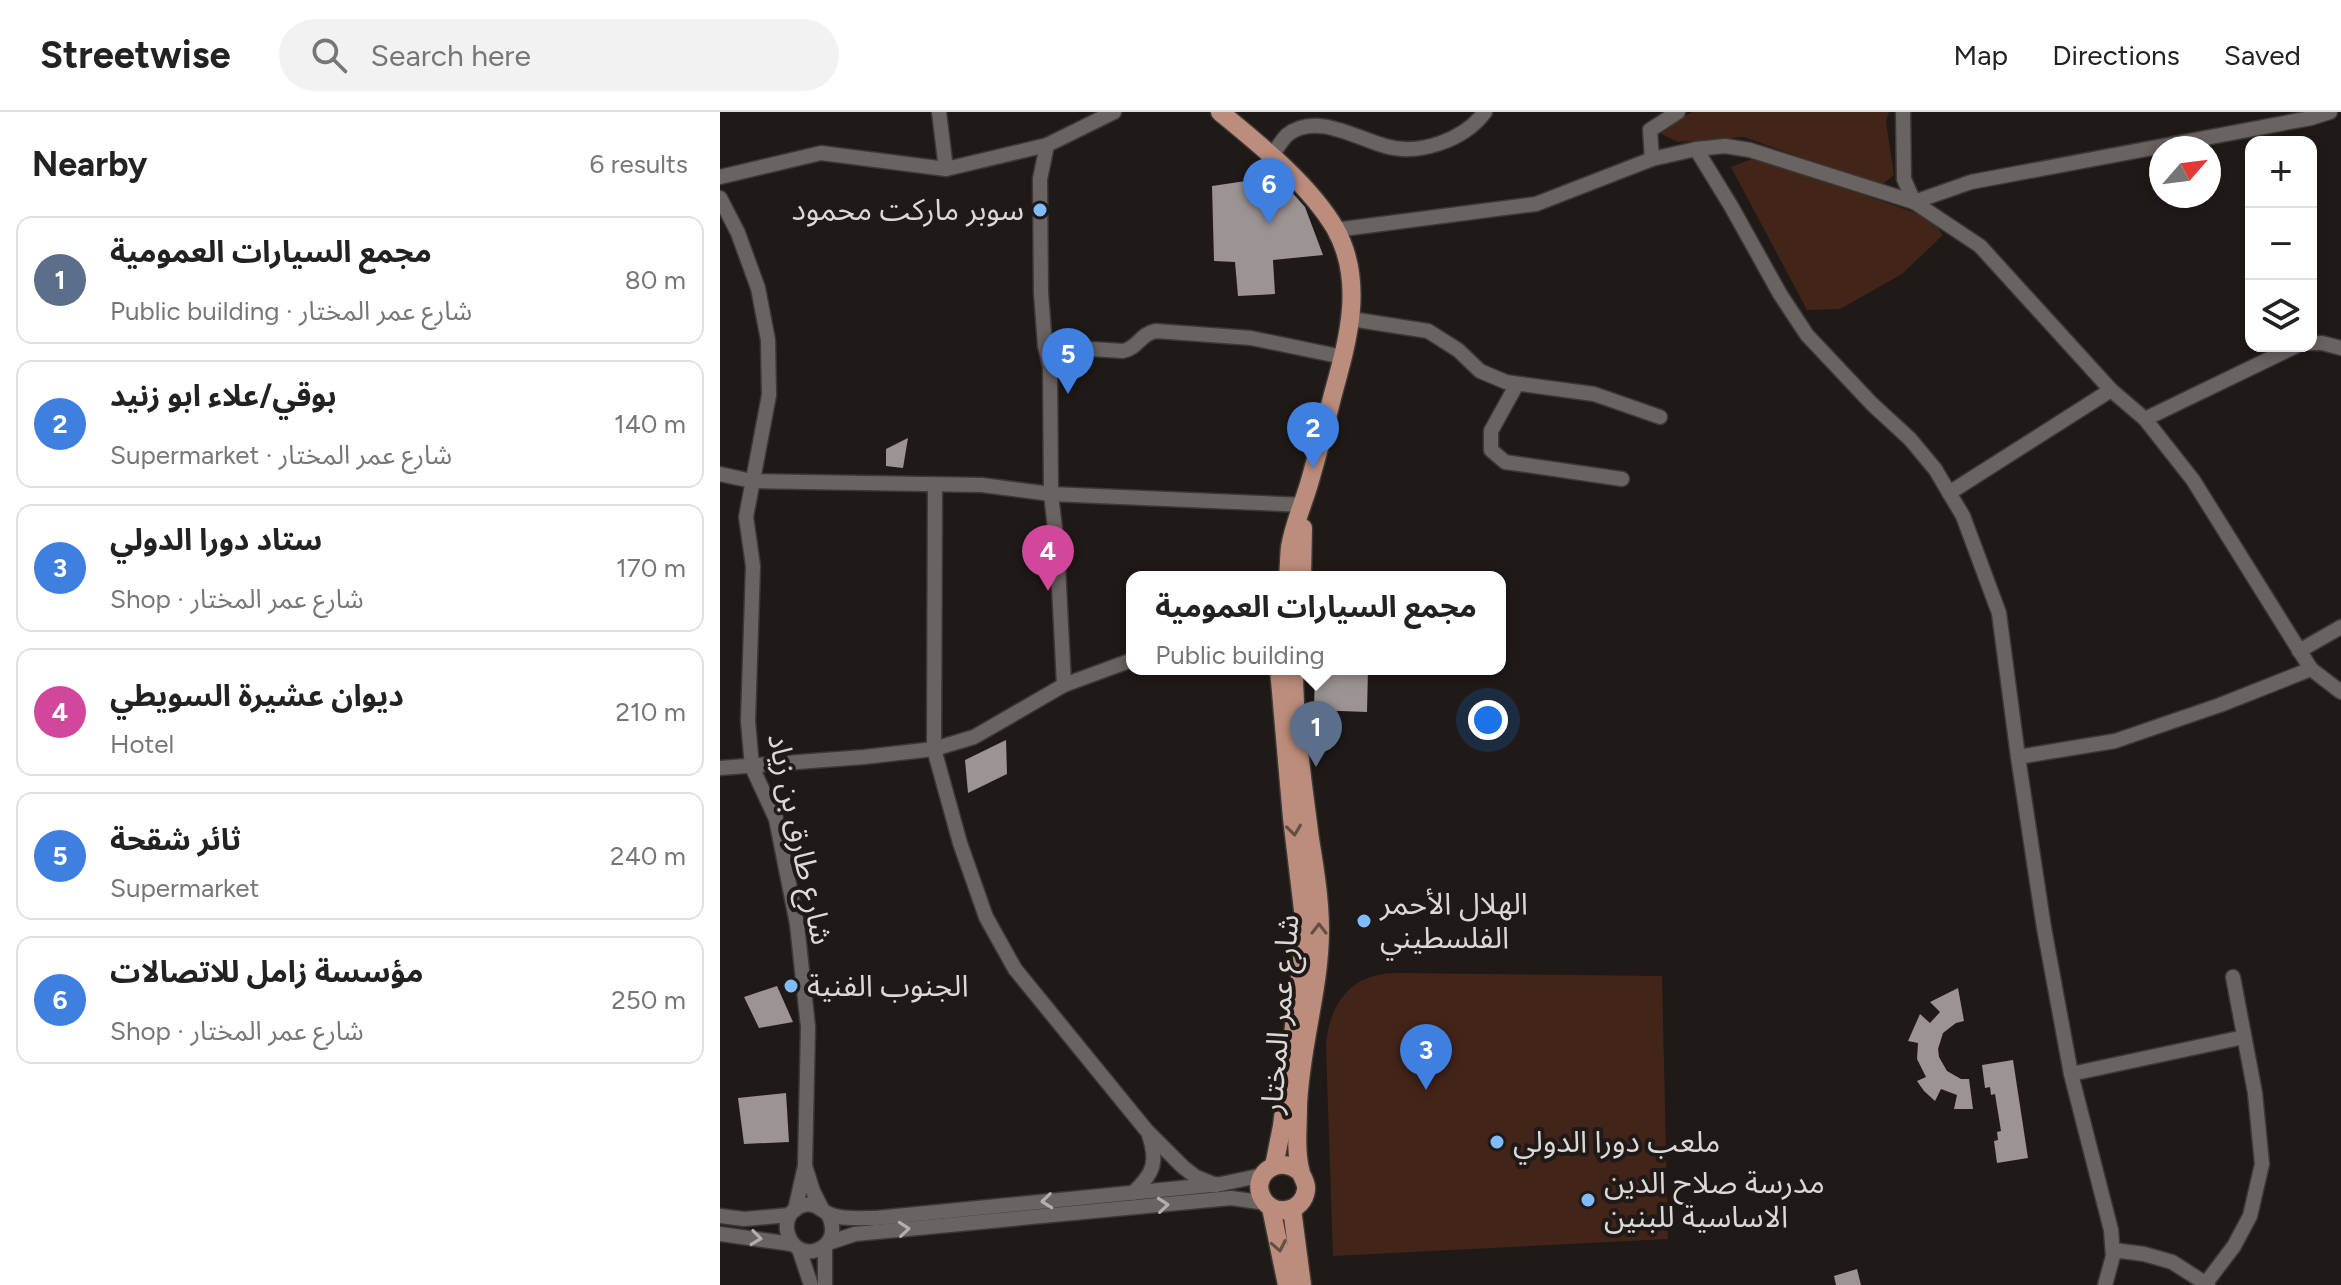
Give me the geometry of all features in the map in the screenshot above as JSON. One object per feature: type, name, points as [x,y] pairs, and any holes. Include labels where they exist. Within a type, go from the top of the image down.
[{"type":"main road","points":[[1220,112],[1272,155],[1316,203],[1335,230],[1349,268],[1353,297],[1351,319],[1304,505],[1290,545],[1288,571]]},
{"type":"main road","points":[[1302,571],[1304,505]]},
{"type":"main road","name":"شارع عمر المختار","points":[[1269,1170],[1282,1126],[1304,943],[1278,675]]},
{"type":"main road","name":"شارع عمر المختار","points":[[1294,675],[1298,745],[1318,893],[1320,931],[1299,1095],[1297,1137],[1301,1173]]},
{"type":"main road","points":[[1269,1206],[1278,1210],[1292,1209],[1303,1200],[1306,1186],[1301,1173],[1288,1165],[1269,1170],[1260,1190],[1269,1206],[1287,1285]]},
{"type":"main road","points":[[1292,1209],[1302,1285]]},
{"type":"street","points":[[939,112],[946,169]]},
{"type":"street","points":[[720,177],[821,153],[946,169],[1047,145],[1114,112]]},
{"type":"street","points":[[1272,155],[1289,133],[1324,123],[1385,146],[1409,149],[1440,144],[1475,124],[1485,112]]},
{"type":"street","points":[[1652,159],[1650,130],[1678,112]]},
{"type":"street","points":[[1903,112],[1904,179],[1914,202]]},
{"type":"street","points":[[1914,202],[1984,179],[2330,112]]},
{"type":"street","points":[[1047,145],[1040,179],[1041,293],[1045,346],[1050,367],[1051,494],[1057,546],[1064,685]]},
{"type":"street","points":[[1335,230],[1536,204],[1652,159],[1725,146],[1750,150],[1914,202],[1980,246],[2111,390],[2145,419],[2193,480],[2311,669],[2341,692]]},
{"type":"street","points":[[1696,149],[1807,335],[1910,439],[1935,469],[1963,516],[1999,613],[2044,928],[2071,1074],[2111,1230],[2113,1256],[2105,1285]]},
{"type":"street","name":"شارع طارق بن زياد","points":[[720,198],[738,233],[758,288],[768,340],[769,395],[746,517],[753,566],[748,721],[752,767],[776,819],[797,924],[808,1027],[805,1166]]},
{"type":"street","points":[[1351,319],[1428,331],[1458,350],[1480,371],[1506,382],[1594,394],[1660,417]]},
{"type":"street","points":[[1045,346],[1123,351],[1132,348],[1146,333],[1156,331],[1251,338],[1343,357]]},
{"type":"street","points":[[2317,343],[2341,348]]},
{"type":"street","points":[[2145,419],[2284,352]]},
{"type":"street","points":[[1517,384],[1491,431],[1491,450],[1505,462],[1622,479]]},
{"type":"street","points":[[1949,493],[2111,390]]},
{"type":"street","points":[[720,474],[752,481],[982,485],[1051,494],[1304,505]]},
{"type":"street","points":[[935,486],[934,749],[960,843],[986,917],[1015,969],[1147,1131],[1183,1167],[1196,1177],[1216,1185]]},
{"type":"street","points":[[2299,651],[2341,627]]},
{"type":"street","points":[[720,768],[934,749],[974,737],[1064,685],[1126,662]]},
{"type":"street","points":[[2018,757],[2115,741],[2220,705],[2311,669]]},
{"type":"street","points":[[2113,1250],[2172,1262],[2207,1284],[2234,1246],[2250,1216],[2262,1164],[2255,1093],[2233,977]]},
{"type":"street","points":[[2071,1074],[2244,1037]]},
{"type":"street","points":[[1133,1193],[1145,1181],[1154,1161],[1154,1149],[1147,1131]]},
{"type":"street","points":[[805,1166],[813,1191],[833,1227],[826,1244],[825,1285]]},
{"type":"street","points":[[805,1166],[786,1229],[811,1285]]},
{"type":"street","points":[[720,1216],[744,1219],[792,1212],[809,1205],[852,1218],[876,1218],[1216,1185],[1269,1170]]},
{"type":"street","points":[[720,1234],[815,1251],[855,1234],[1231,1198],[1269,1206]]},
{"type":"shaded area","points":[[1693,112],[1889,112],[1886,122],[1894,175],[1880,186],[1744,137],[1678,142],[1661,134],[1667,124]]},
{"type":"shaded area","points":[[1757,157],[1930,218],[1943,235],[1902,274],[1840,309],[1807,310],[1731,167]]},
{"type":"shaded area","name":"ملعب دورا الدولي","points":[[1378,975],[1662,976],[1668,1239],[1333,1256],[1327,1034],[1334,1011],[1355,985]]},
{"type":"building","points":[[1266,178],[1283,182],[1305,207],[1323,255],[1273,260],[1275,294],[1238,296],[1235,262],[1214,261],[1212,186]]},
{"type":"building","points":[[908,438],[903,468],[886,466],[886,449]]},
{"type":"building","points":[[1315,675],[1368,675],[1367,712],[1314,710]]},
{"type":"building","points":[[1006,740],[1007,774],[968,793],[965,760]]},
{"type":"building","points":[[777,986],[793,1022],[759,1028],[744,997]]},
{"type":"building","points":[[1958,988],[1964,1021],[1943,1033],[1938,1049],[1947,1071],[1961,1079],[1969,1079],[1973,1109],[1954,1109],[1957,1095],[1941,1089],[1935,1101],[1924,1091],[1917,1081],[1926,1077],[1917,1059],[1918,1043],[1908,1041],[1920,1014],[1930,1023],[1940,1012],[1930,1002]]},
{"type":"building","points":[[2013,1060],[2028,1158],[1997,1163],[1994,1141],[1998,1140],[1997,1132],[2001,1131],[1995,1094],[1991,1095],[1990,1087],[1985,1088],[1982,1065]]},
{"type":"building","points":[[786,1093],[789,1142],[744,1144],[738,1098]]},
{"type":"building","points":[[1857,1269],[1861,1285],[1836,1285],[1834,1276]]},
{"type":"place","name":"سوبر ماركت محمود","points":[[1040,210]]},
{"type":"place","name":"مؤسسة زامل للاتصالات","points":[[1269,224]]},
{"type":"place","name":"ثائر شقحة","points":[[1068,394]]},
{"type":"place","name":"بوقي/علاء ابو زنيد","points":[[1313,468]]},
{"type":"place","name":"ديوان عشيرة السويطي","points":[[1048,591]]},
{"type":"place","name":"مجمع السيارات العمومية","points":[[1316,767]]},
{"type":"place","name":"الهلال الأحمر الفلسطيني","points":[[1364,921]]},
{"type":"place","name":"الجنوب الفنية","points":[[791,986]]},
{"type":"place","name":"ستاد دورا الدولي","points":[[1426,1090]]},
{"type":"place","name":"ملعب دورا الدولي","points":[[1497,1142]]},
{"type":"place","name":"مدرسة صلاح الدين الاساسية للبنين","points":[[1588,1200]]}]
